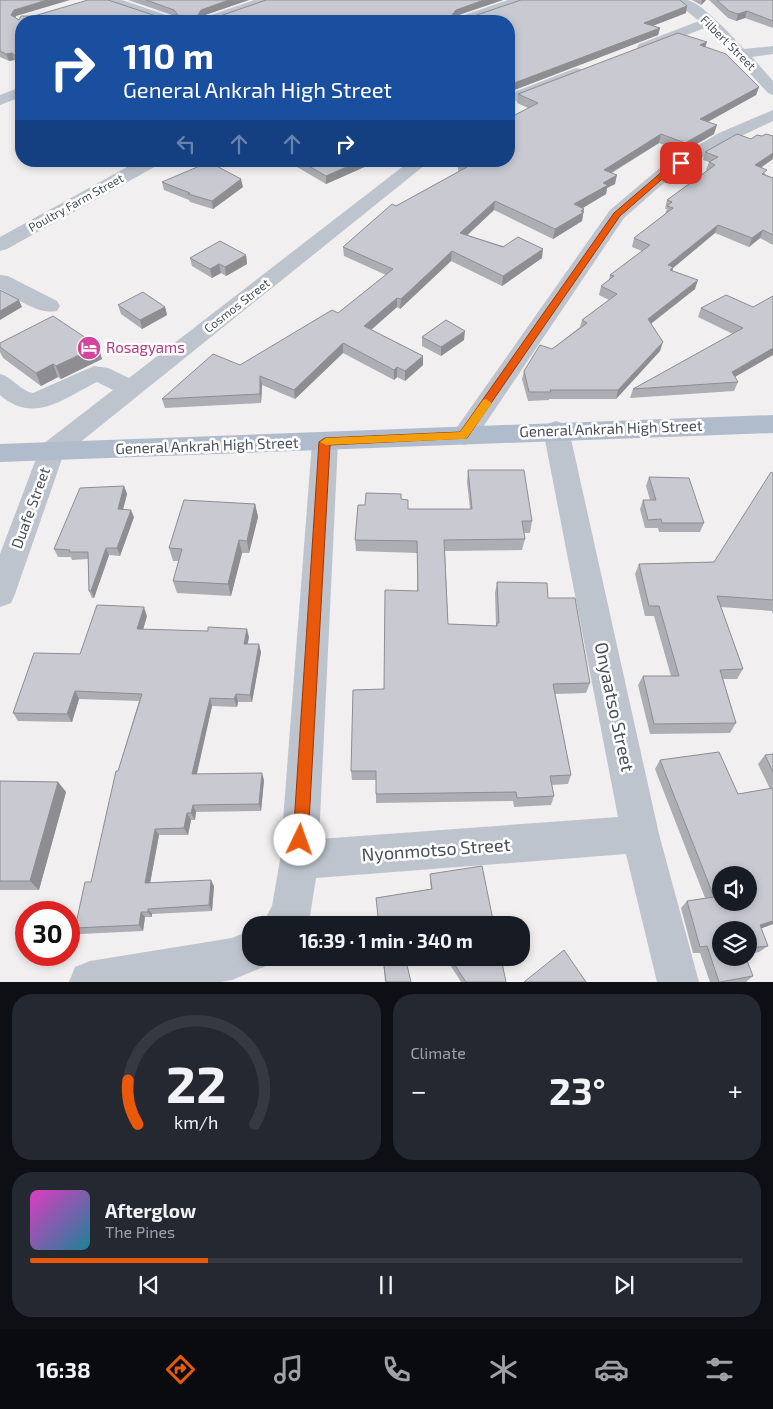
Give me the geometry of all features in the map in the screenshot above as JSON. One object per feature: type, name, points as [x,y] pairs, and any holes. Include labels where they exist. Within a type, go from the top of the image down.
[{"type":"main road","name":"General Ankrah High Street","points":[[0,453],[325,442],[556,430],[773,424]]},
{"type":"street","points":[[110,0],[153,15]]},
{"type":"street","points":[[225,15],[266,0]]},
{"type":"street","points":[[478,15],[520,0]]},
{"type":"street","name":"Filbert Street","points":[[679,0],[689,5],[708,22],[773,90]]},
{"type":"street","points":[[635,50],[708,22]]},
{"type":"street","points":[[739,54],[772,42]]},
{"type":"street","points":[[515,97],[589,68]]},
{"type":"street","points":[[0,102],[15,95]]},
{"type":"street","points":[[0,102],[15,108]]},
{"type":"street","points":[[464,436],[617,214],[667,171],[725,137],[773,115]]},
{"type":"street","name":"Poultry Farm Street","points":[[0,245],[141,167]]},
{"type":"street","name":"Cosmos Street","points":[[52,451],[413,167]]},
{"type":"street","points":[[0,281],[49,306]]},
{"type":"street","points":[[0,382],[24,400],[35,401],[48,397],[94,374],[132,388]]},
{"type":"street","name":"Onyaatso Street","points":[[556,430],[640,834],[678,982]]},
{"type":"street","points":[[290,916],[299,860],[325,442]]},
{"type":"street","name":"Duafe Street","points":[[0,594],[52,451]]},
{"type":"street","name":"Nyonmotso Street","points":[[299,860],[640,834]]},
{"type":"street","points":[[90,982],[232,959],[242,955]]},
{"type":"building","points":[[0,0],[47,0],[14,10],[11,15],[15,18],[15,55],[0,51]]},
{"type":"building","points":[[88,0],[108,0],[153,15],[37,15]]},
{"type":"building","points":[[146,0],[229,0],[201,10],[198,15],[178,15],[174,10]]},
{"type":"building","points":[[266,0],[484,0],[456,10],[452,15],[223,15]]},
{"type":"building","points":[[521,0],[680,0],[687,6],[644,23],[660,28],[515,83],[515,15],[477,15]]},
{"type":"building","points":[[717,0],[773,0],[773,21],[747,11],[738,14],[729,11]]},
{"type":"building","points":[[678,33],[707,42],[700,45],[726,54],[759,87],[700,119],[717,125],[685,143],[661,134],[604,170],[617,175],[603,183],[608,185],[574,204],[584,209],[581,211],[584,212],[555,229],[495,201],[460,233],[503,247],[518,237],[543,249],[503,276],[452,251],[401,299],[397,298],[364,326],[423,356],[405,371],[397,367],[394,370],[343,343],[294,390],[260,376],[260,394],[162,399],[213,354],[240,365],[332,310],[338,313],[393,269],[343,247],[392,204],[396,206],[467,167],[515,167],[515,115],[538,103],[518,94]]},
{"type":"building","points":[[737,134],[751,139],[757,135],[762,136],[766,134],[773,136],[773,153],[755,165],[767,170],[762,174],[773,178],[773,235],[763,230],[752,238],[718,225],[668,265],[673,267],[670,270],[698,280],[648,319],[663,342],[618,390],[550,390],[551,392],[529,392],[524,371],[540,345],[552,349],[587,323],[582,320],[617,294],[601,286],[614,276],[610,275],[650,245],[634,238],[673,208],[667,206],[672,202],[667,200],[715,165],[709,162],[718,157],[705,152]]},
{"type":"building","points":[[197,167],[218,167],[241,179],[212,201],[188,194],[190,193],[162,182]]},
{"type":"building","points":[[310,167],[346,167],[326,176]]},
{"type":"building","points":[[220,241],[246,255],[225,267],[219,264],[210,269],[190,258]]},
{"type":"building","points":[[0,290],[19,300],[0,311]]},
{"type":"building","points":[[143,292],[165,307],[140,320],[118,305]]},
{"type":"building","points":[[726,295],[753,307],[773,296],[773,348],[732,372],[738,382],[633,389],[743,328],[701,308]]},
{"type":"building","points":[[53,316],[98,346],[56,366],[53,364],[36,373],[0,347],[0,343]]},
{"type":"building","points":[[446,320],[465,331],[441,347],[422,337]]},
{"type":"building","points":[[468,470],[524,470],[532,521],[522,521],[525,539],[444,540],[448,624],[497,626],[497,623],[499,623],[497,582],[547,583],[548,598],[575,598],[590,683],[553,684],[571,775],[550,776],[554,796],[517,798],[516,792],[376,794],[376,771],[351,771],[353,690],[384,689],[385,590],[418,591],[417,541],[355,540],[358,505],[365,505],[366,493],[401,494],[401,499],[408,500],[408,509],[472,509]]},
{"type":"building","points":[[771,472],[773,473],[773,600],[717,596],[743,669],[720,670],[736,723],[654,724],[643,676],[679,676],[659,606],[649,606],[639,564],[714,562]]},
{"type":"building","points":[[649,477],[689,478],[704,523],[662,523],[661,519],[648,520],[643,500],[656,500]]},
{"type":"building","points":[[124,486],[118,509],[131,510],[117,548],[106,548],[91,591],[89,591],[88,552],[69,552],[70,550],[54,549],[80,488]]},
{"type":"building","points":[[184,500],[255,504],[247,541],[239,540],[228,584],[173,581],[182,549],[169,548]]},
{"type":"building","points":[[97,605],[144,607],[137,629],[208,631],[208,627],[247,629],[244,644],[259,644],[250,695],[236,694],[234,699],[210,698],[192,774],[262,773],[259,804],[193,805],[191,813],[187,813],[184,828],[155,829],[145,883],[211,880],[209,905],[148,909],[148,912],[141,912],[139,925],[80,928],[80,905],[85,882],[91,882],[116,771],[118,771],[142,694],[75,691],[67,714],[13,713],[34,653],[80,654]]},
{"type":"building","points":[[719,752],[738,794],[773,788],[773,921],[760,925],[768,946],[757,947],[757,921],[712,921],[712,961],[707,946],[700,947],[687,901],[712,897],[712,911],[757,911],[757,866],[712,866],[712,892],[660,760]]},
{"type":"building","points":[[773,754],[773,772],[765,755]]},
{"type":"building","points":[[0,781],[58,782],[30,881],[0,881]]},
{"type":"building","points":[[482,866],[492,916],[378,916],[376,898],[432,889],[430,874]]},
{"type":"building","points":[[564,950],[586,982],[524,982]]},
{"type":"building","points":[[384,966],[407,966],[411,982],[386,982]]},
{"type":"building","points":[[455,966],[503,966],[506,982],[466,982]]},
{"type":"building","points":[[714,966],[749,966],[753,976],[719,982]]},
{"type":"slow traffic","points":[[326,442],[464,436],[486,403]]},
{"type":"place","name":"Rosagyams","points":[[89,348]]},
{"type":"route","points":[[300,840],[325,442],[464,436],[617,214],[667,171],[681,163]]}]
